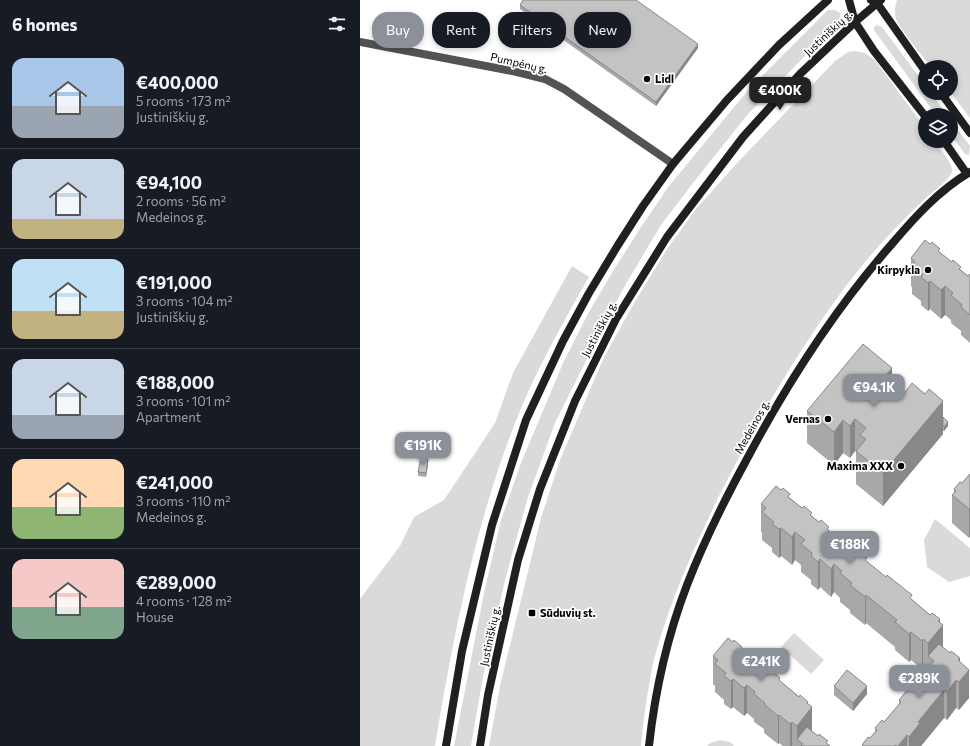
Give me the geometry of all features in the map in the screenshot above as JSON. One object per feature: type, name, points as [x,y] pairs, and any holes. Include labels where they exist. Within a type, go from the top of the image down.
[{"type":"main road","name":"Justiniškių g.","points":[[446,746],[462,651],[492,525],[526,420],[563,341],[589,293],[643,206],[673,164],[727,100],[774,50],[828,0]]},
{"type":"main road","points":[[849,0],[855,22],[874,51],[919,108]]},
{"type":"main road","name":"Justiniškių g.","points":[[480,746],[488,695],[518,560],[540,489],[575,401],[616,319],[667,237],[743,137],[800,74],[876,1]]},
{"type":"main road","points":[[876,1],[918,61]]},
{"type":"main road","points":[[946,100],[970,134]]},
{"type":"main road","points":[[949,148],[968,173]]},
{"type":"main road","name":"Medeinos g.","points":[[649,746],[653,710],[663,659],[687,585],[727,495],[760,434],[809,355],[857,286],[908,224],[950,185],[968,173]]},
{"type":"street","name":"Pumpėnų g.","points":[[360,42],[517,72],[545,79],[564,89],[673,164]]},
{"type":"shaded area","points":[[897,0],[970,0],[970,118],[956,100],[958,100],[958,60],[926,60],[896,19],[895,7]]},
{"type":"shaded area","points":[[828,10],[835,10],[840,13],[841,18],[838,23],[748,114],[693,183],[661,225],[627,282],[605,323],[555,423],[528,497],[505,580],[483,677],[471,746],[454,746],[484,593],[501,520],[521,463],[563,363],[589,312],[613,271],[669,186],[749,89]]},
{"type":"shaded area","points":[[877,25],[882,27],[918,76],[918,90],[874,30],[874,27]]},
{"type":"shaded area","points":[[855,51],[865,53],[875,60],[918,118],[918,148],[939,148],[952,168],[951,174],[893,230],[853,277],[808,340],[776,391],[746,444],[700,536],[662,632],[653,662],[641,746],[489,746],[500,686],[541,518],[560,460],[604,357],[667,249],[696,209],[737,163],[835,61],[848,52]]},
{"type":"shaded area","points":[[925,100],[936,100],[942,108],[931,108]]},
{"type":"shaded area","points":[[958,130],[970,146],[969,155],[965,154],[958,144]]},
{"type":"shaded area","points":[[572,266],[589,277],[529,389],[506,447],[492,489],[459,616],[435,746],[360,746],[360,599],[400,546],[414,517],[444,500],[495,423],[513,373]]},
{"type":"shaded area","points":[[935,519],[970,548],[970,576],[949,582],[927,567],[924,540]]},
{"type":"shaded area","points":[[794,633],[824,660],[811,674],[781,647]]},
{"type":"shaded area","points":[[720,740],[730,742],[734,746],[707,746],[710,743]]},
{"type":"building","name":"Lidl","points":[[523,0],[636,0],[698,44],[656,102],[580,48],[631,48],[631,12],[574,12],[574,44],[566,38],[566,12],[530,12],[520,5]]},
{"type":"building","points":[[925,240],[930,244],[932,242],[940,249],[938,251],[952,262],[953,260],[961,267],[959,269],[968,276],[970,274],[970,315],[961,307],[962,305],[951,295],[953,293],[945,286],[941,290],[930,281],[928,283],[921,277],[923,275],[912,266],[915,262],[911,258]]},
{"type":"building","points":[[863,344],[892,368],[882,380],[886,382],[880,389],[891,398],[896,391],[902,396],[912,383],[925,394],[929,389],[943,401],[883,473],[856,451],[866,439],[860,435],[866,428],[855,419],[850,426],[843,420],[834,432],[807,411]]},
{"type":"building","points":[[943,417],[948,422],[944,427],[943,426]]},
{"type":"building","points":[[421,458],[428,460],[426,473],[418,472]]},
{"type":"building","points":[[970,474],[969,509],[952,495],[956,491],[954,489],[960,482],[962,483]]},
{"type":"building","points":[[776,486],[781,490],[783,488],[790,494],[788,497],[802,508],[804,506],[812,513],[810,515],[819,522],[821,520],[829,527],[827,529],[840,540],[842,538],[851,545],[849,547],[857,554],[859,552],[867,558],[865,560],[912,595],[910,598],[930,615],[932,613],[940,619],[938,621],[943,625],[928,643],[923,639],[922,641],[911,632],[909,634],[895,622],[897,620],[866,595],[865,597],[850,585],[852,583],[840,573],[842,571],[834,564],[831,569],[820,559],[818,562],[811,556],[812,553],[801,544],[805,540],[795,532],[792,537],[781,528],[779,529],[772,524],[774,522],[762,512],[766,508],[761,504]]},
{"type":"building","points":[[728,638],[733,642],[734,640],[742,647],[741,649],[763,664],[762,666],[770,673],[772,671],[780,678],[779,680],[799,697],[800,695],[812,707],[797,726],[792,722],[790,724],[779,715],[778,716],[754,694],[755,692],[747,685],[744,688],[733,679],[731,681],[724,676],[726,673],[715,664],[718,660],[713,656]]},
{"type":"building","points":[[939,644],[950,653],[951,651],[960,658],[958,660],[969,670],[959,682],[956,680],[947,692],[944,690],[918,722],[920,723],[909,737],[907,735],[898,746],[863,746],[862,745],[868,737],[870,738],[877,730],[875,728],[882,720],[884,722],[901,702],[899,700],[934,661],[928,656]]},
{"type":"building","points":[[847,670],[867,686],[853,703],[834,686]]},
{"type":"building","points":[[807,727],[818,736],[819,734],[828,741],[826,743],[830,746],[801,746],[803,744],[797,739]]},
{"type":"place","name":"Lidl","points":[[647,79]]},
{"type":"place","name":"Kirpykla","points":[[928,270]]},
{"type":"place","name":"Vernas","points":[[828,419]]},
{"type":"place","name":"Maxima XXX","points":[[901,466]]},
{"type":"place","name":"Sūduvių st.","points":[[532,613]]}]
